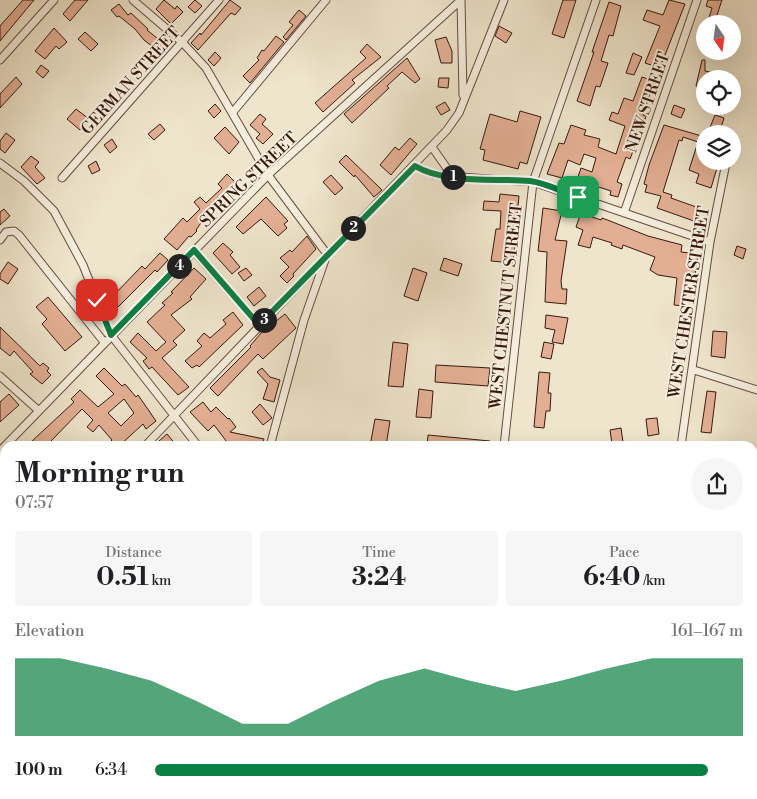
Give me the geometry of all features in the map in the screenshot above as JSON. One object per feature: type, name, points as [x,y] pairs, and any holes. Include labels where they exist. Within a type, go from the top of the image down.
[{"type":"street","points":[[0,60],[54,0]]},
{"type":"street","points":[[133,0],[182,42],[210,72],[268,176],[327,254]]},
{"type":"street","name":"GERMAN STREET","points":[[62,178],[219,0]]},
{"type":"street","points":[[233,112],[326,0]]},
{"type":"street","points":[[461,0],[464,92],[461,105]]},
{"type":"street","name":"SPRING STREET","points":[[10,441],[268,176],[461,0]]},
{"type":"street","points":[[150,441],[327,254],[415,166],[448,130],[461,105],[504,0]]},
{"type":"street","name":"WEST CHESTNUT STREET","points":[[505,441],[533,182],[596,0]]},
{"type":"street","name":"NEW STREET","points":[[624,212],[697,0]]},
{"type":"street","points":[[432,147],[453,177]]},
{"type":"street","points":[[0,162],[24,181],[54,211],[83,265],[111,335],[194,441]]},
{"type":"street","points":[[415,166],[433,174],[453,177],[533,182],[710,242]]},
{"type":"street","name":"WEST CHESTER STREET","points":[[681,441],[683,423],[694,370],[710,242],[725,170]]},
{"type":"street","points":[[0,240],[6,232],[14,231],[19,235],[104,342]]},
{"type":"street","points":[[194,250],[259,325]]},
{"type":"street","points":[[271,441],[304,320],[327,254]]},
{"type":"street","points":[[694,370],[757,390]]},
{"type":"street","points":[[0,376],[38,411]]},
{"type":"building","points":[[23,0],[34,0],[0,41],[0,26]]},
{"type":"building","points":[[75,0],[88,0],[70,21],[63,14]]},
{"type":"building","points":[[164,0],[175,9],[177,6],[183,12],[171,24],[156,9]]},
{"type":"building","points":[[195,0],[202,6],[195,13],[188,7]]},
{"type":"building","points":[[230,0],[241,8],[235,15],[231,13],[198,50],[191,43],[200,33],[201,35]]},
{"type":"building","points":[[563,0],[576,0],[564,38],[552,34]]},
{"type":"building","points":[[669,0],[685,4],[660,68],[645,63],[660,26],[643,20],[647,10],[663,15]]},
{"type":"building","points":[[708,0],[722,0],[717,15],[710,15],[712,8],[706,6]]},
{"type":"building","points":[[609,2],[621,6],[613,36],[609,35],[601,61],[608,63],[600,87],[596,86],[590,106],[577,101]]},
{"type":"building","points":[[119,4],[128,15],[131,13],[147,30],[168,47],[162,54],[111,10]]},
{"type":"building","points":[[299,10],[306,16],[286,40],[283,37],[293,25],[289,22]]},
{"type":"building","points":[[499,26],[512,33],[506,43],[495,36]]},
{"type":"building","points":[[54,28],[67,42],[59,49],[56,46],[45,59],[35,51]]},
{"type":"building","points":[[85,32],[98,44],[91,51],[78,39]]},
{"type":"building","points":[[276,36],[284,42],[250,83],[243,76],[259,60],[257,58],[262,50],[264,51]]},
{"type":"building","points":[[446,37],[452,51],[452,63],[441,63],[435,40]]},
{"type":"building","points":[[367,44],[381,57],[352,80],[355,83],[323,112],[315,103],[366,58],[360,52]]},
{"type":"building","points":[[215,52],[221,58],[214,66],[208,60]]},
{"type":"building","points":[[633,53],[642,57],[634,75],[626,73]]},
{"type":"building","points":[[407,58],[420,79],[415,83],[402,72],[387,86],[389,88],[352,123],[344,114]]},
{"type":"building","points":[[702,60],[705,60],[705,70],[700,70]]},
{"type":"building","points":[[41,65],[49,71],[43,78],[36,72]]},
{"type":"building","points":[[16,77],[22,84],[0,108],[0,94]]},
{"type":"building","points":[[642,77],[654,81],[643,115],[646,116],[643,125],[630,159],[626,157],[617,182],[622,184],[618,197],[610,195],[611,191],[577,180],[581,168],[592,172],[596,158],[584,154],[580,165],[568,160],[562,178],[547,174],[559,143],[564,144],[571,125],[586,130],[584,135],[600,139],[598,147],[616,154],[625,126],[609,120],[612,112],[618,114],[624,98],[633,101]]},
{"type":"building","points":[[439,78],[449,78],[448,88],[438,87]]},
{"type":"building","points":[[445,102],[450,110],[441,115],[436,107]]},
{"type":"building","points":[[215,104],[221,111],[214,118],[208,111]]},
{"type":"building","points":[[674,105],[685,109],[681,118],[671,114]]},
{"type":"building","points":[[76,109],[89,119],[80,130],[67,119]]},
{"type":"building","points":[[520,111],[541,117],[527,164],[520,162],[518,169],[483,160],[485,150],[480,149],[490,114],[517,122]]},
{"type":"building","points":[[260,114],[266,119],[262,124],[273,134],[263,144],[256,138],[260,134],[250,125]]},
{"type":"building","points":[[715,115],[724,118],[722,125],[711,125]]},
{"type":"building","points":[[160,124],[165,130],[154,140],[148,134]]},
{"type":"building","points":[[664,125],[696,134],[696,141],[683,137],[682,141],[679,140],[663,192],[672,195],[671,198],[699,208],[694,221],[657,208],[661,196],[645,192],[647,185],[644,184]]},
{"type":"building","points":[[225,127],[239,142],[229,154],[214,138]]},
{"type":"building","points":[[6,133],[15,140],[5,153],[0,149],[0,141]]},
{"type":"building","points":[[410,138],[417,144],[391,175],[380,165],[395,147],[399,150]]},
{"type":"building","points":[[112,139],[117,147],[110,153],[104,145]]},
{"type":"building","points":[[696,148],[696,170],[716,170],[711,188],[696,183],[699,174],[689,170]]},
{"type":"building","points":[[346,155],[382,190],[374,197],[355,175],[354,177],[339,162]]},
{"type":"building","points":[[31,156],[39,162],[35,167],[45,178],[37,184],[21,167]]},
{"type":"building","points":[[96,161],[100,170],[92,174],[88,166]]},
{"type":"building","points":[[227,174],[237,184],[222,198],[225,202],[203,220],[197,231],[191,237],[189,236],[177,250],[164,239],[183,218],[187,222],[200,209],[194,202],[200,197],[206,203],[222,188],[218,184]]},
{"type":"building","points":[[331,175],[343,188],[335,195],[323,182]]},
{"type":"building","points":[[500,194],[519,196],[512,245],[515,246],[513,263],[491,261],[496,229],[500,229],[501,211],[483,210],[484,201],[499,202]]},
{"type":"building","points":[[266,197],[288,221],[284,224],[287,228],[278,236],[261,219],[243,234],[236,227]]},
{"type":"building","points":[[543,208],[562,211],[555,240],[567,241],[561,281],[562,289],[567,289],[566,304],[545,302],[547,252],[538,251]]},
{"type":"building","points":[[4,209],[10,216],[0,225],[0,212]]},
{"type":"building","points":[[581,213],[601,220],[602,218],[648,236],[682,245],[681,252],[698,254],[695,275],[687,275],[684,306],[674,305],[677,278],[658,275],[650,270],[655,257],[623,245],[622,249],[611,245],[612,243],[593,237],[590,248],[578,245],[583,230],[576,227]]},
{"type":"building","points":[[307,236],[316,249],[287,283],[280,276],[289,267],[280,258],[290,250],[292,252]]},
{"type":"building","points":[[223,243],[233,252],[230,255],[240,267],[232,274],[213,253]]},
{"type":"building","points":[[737,246],[746,249],[743,259],[734,255]]},
{"type":"building","points":[[160,253],[168,260],[157,272],[155,270],[118,307],[110,299],[142,266],[145,269]]},
{"type":"building","points":[[444,258],[462,264],[458,276],[440,270]]},
{"type":"building","points":[[8,262],[18,269],[8,284],[0,279],[0,274]]},
{"type":"building","points":[[194,268],[206,279],[190,297],[192,299],[171,315],[185,330],[173,341],[177,345],[162,358],[189,387],[178,395],[152,367],[149,369],[143,361],[147,358],[130,342],[138,333],[156,351],[166,342],[147,322],[165,305],[162,303]]},
{"type":"building","points":[[246,268],[252,275],[244,281],[238,273]]},
{"type":"building","points":[[413,268],[427,273],[418,301],[404,296]]},
{"type":"building","points":[[259,287],[266,296],[254,306],[247,297]]},
{"type":"building","points":[[48,297],[82,337],[65,351],[42,324],[47,319],[36,307]]},
{"type":"building","points":[[233,312],[243,325],[199,367],[197,365],[192,368],[185,361],[202,346],[197,341],[204,333],[210,338],[226,324],[223,320]]},
{"type":"building","points":[[285,314],[296,328],[263,359],[258,354],[218,396],[210,388],[251,347],[262,332]]},
{"type":"building","points":[[546,315],[568,318],[563,344],[552,342],[555,330],[545,328]]},
{"type":"building","points":[[0,327],[40,366],[43,363],[49,368],[47,371],[51,375],[42,384],[30,374],[33,372],[14,351],[10,356],[0,348]]},
{"type":"building","points":[[713,331],[727,332],[725,358],[711,356]]},
{"type":"building","points":[[393,342],[408,344],[403,387],[388,386]]},
{"type":"building","points":[[544,342],[554,344],[551,359],[541,357]]},
{"type":"building","points":[[436,365],[490,368],[488,386],[435,382]]},
{"type":"building","points":[[104,368],[122,386],[125,384],[136,397],[138,395],[156,421],[146,429],[143,424],[124,441],[111,441],[99,425],[93,432],[87,427],[93,420],[82,409],[51,441],[32,441],[74,402],[71,399],[80,390],[98,407],[114,394],[96,376]],"holes":[[[124,399],[134,413],[121,426],[108,413]]]},
{"type":"building","points":[[262,368],[270,377],[280,380],[274,402],[263,399],[268,384],[257,372]]},
{"type":"building","points":[[539,372],[550,373],[548,393],[551,393],[550,411],[546,411],[544,428],[534,427]]},
{"type":"building","points":[[419,389],[433,391],[431,418],[416,417]]},
{"type":"building","points":[[707,391],[716,392],[711,433],[701,432]]},
{"type":"building","points":[[9,394],[19,405],[0,422],[0,402]]},
{"type":"building","points":[[203,402],[211,412],[216,407],[236,427],[230,432],[264,439],[263,441],[226,441],[214,425],[208,431],[190,412]]},
{"type":"building","points":[[260,404],[272,418],[263,425],[252,412]]},
{"type":"building","points":[[657,418],[659,434],[648,436],[646,419]]},
{"type":"building","points":[[375,419],[390,421],[387,441],[371,441]]},
{"type":"building","points":[[621,428],[623,441],[612,441],[610,430]]},
{"type":"building","points":[[167,434],[173,441],[159,441]]},
{"type":"building","points":[[428,435],[490,441],[427,441]]},
{"type":"route","points":[[97,300],[111,335],[194,250],[259,325],[415,166],[423,171],[447,176],[533,182],[578,197]]}]
